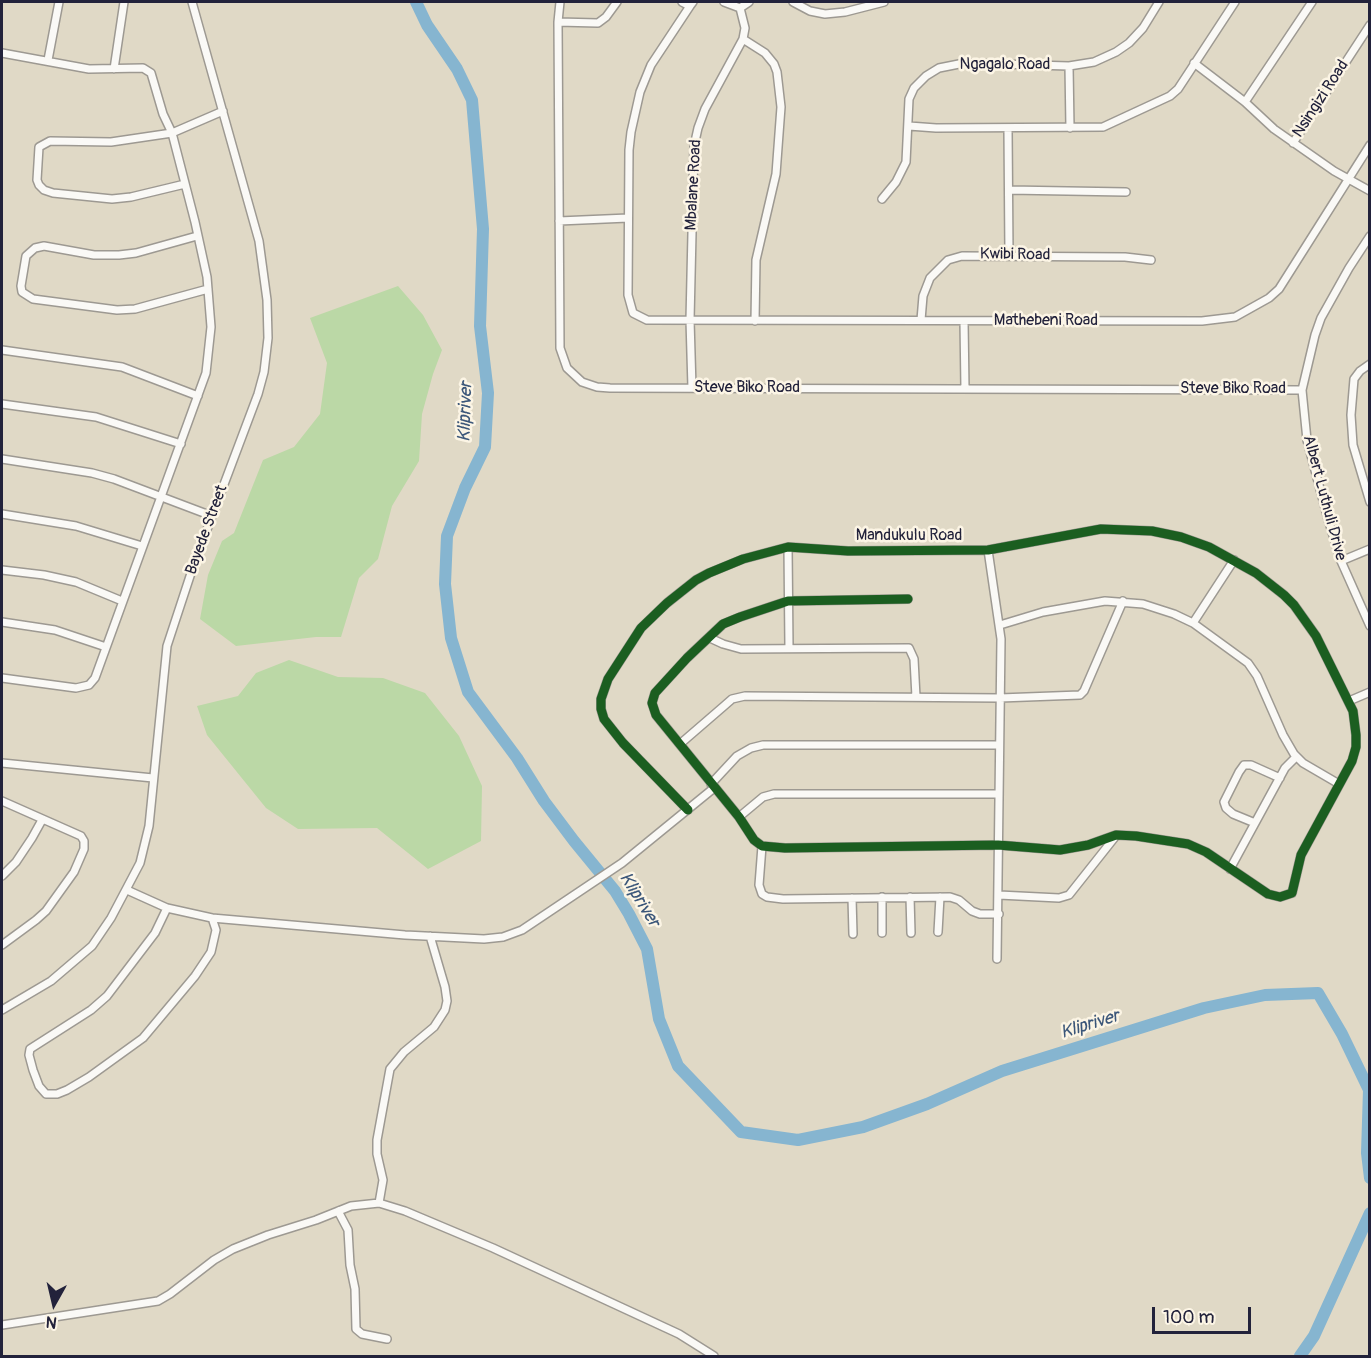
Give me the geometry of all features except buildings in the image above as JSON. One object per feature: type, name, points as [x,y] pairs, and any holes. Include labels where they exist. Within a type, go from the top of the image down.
[{"type":"street","points":[[48,60],[59,2]]},
{"type":"street","points":[[114,69],[124,2]]},
{"type":"street","name":"Bayede Street","points":[[2,1010],[51,981],[81,957],[111,918],[127,890],[144,848],[149,826],[167,646],[264,372],[268,338],[267,289],[259,241],[192,2]]},
{"type":"street","name":"Steve Biko Road","points":[[560,2],[558,22],[560,348],[563,361],[570,372],[582,382],[602,388],[1302,390]]},
{"type":"street","points":[[558,22],[598,23],[606,17],[617,2]]},
{"type":"street","points":[[559,221],[628,218],[628,150],[640,92],[651,65],[691,4],[682,2]]},
{"type":"street","points":[[724,2],[740,8]]},
{"type":"street","points":[[740,8],[749,2]]},
{"type":"street","points":[[793,2],[825,14],[845,12],[884,2]]},
{"type":"street","name":"Ngagalo Road","points":[[882,199],[896,182],[906,162],[909,99],[912,91],[926,76],[939,69],[968,63],[1069,66],[1094,62],[1126,46],[1143,28],[1159,2]]},
{"type":"street","points":[[909,126],[1008,129],[1103,128],[1170,96],[1180,86],[1235,2]]},
{"type":"street","points":[[1245,102],[1312,2]]},
{"type":"street","points":[[740,8],[745,28],[743,39],[765,53],[774,64],[781,107],[777,174],[756,260],[755,321]]},
{"type":"street","name":"Nsingizi Road","points":[[1293,143],[1370,25]]},
{"type":"street","name":"Mbalane Road","points":[[692,388],[690,320],[694,146],[705,109],[743,39]]},
{"type":"street","points":[[2,53],[90,69],[143,68],[151,73],[163,114],[172,133],[207,277],[211,327],[206,373],[95,678],[89,685],[83,687],[65,687],[2,678]]},
{"type":"street","points":[[1194,63],[1293,143],[1348,179],[1370,190]]},
{"type":"street","points":[[1069,66],[1070,128]]},
{"type":"street","points":[[185,184],[131,197],[112,199],[53,193],[44,190],[38,180],[39,147],[44,143],[62,141],[111,142],[172,133],[222,108]]},
{"type":"street","points":[[1008,129],[1009,255]]},
{"type":"street","name":"Mathebeni Road","points":[[628,218],[628,295],[631,309],[636,315],[647,320],[1202,321],[1235,317],[1269,298],[1279,289],[1370,146]]},
{"type":"street","points":[[1009,190],[1126,192]]},
{"type":"street","points":[[197,236],[136,253],[119,255],[94,255],[44,246],[35,248],[26,256],[22,292],[33,299],[117,310],[135,309],[208,289]]},
{"type":"street","name":"Albert Luthuli Drive","points":[[1369,622],[1341,561],[1307,440],[1302,390],[1321,318],[1343,277],[1370,236]]},
{"type":"street","name":"Kwibi Road","points":[[921,320],[927,282],[948,260],[967,255],[1125,257],[1151,260]]},
{"type":"street","points":[[964,321],[965,389]]},
{"type":"street","points":[[2,350],[122,368],[198,396]]},
{"type":"street","points":[[1370,364],[1354,379],[1351,415],[1353,445],[1370,502]]},
{"type":"street","points":[[2,404],[96,417],[181,444]]},
{"type":"street","points":[[2,459],[92,473],[162,496],[212,516]]},
{"type":"street","points":[[2,514],[76,526],[142,546]]},
{"type":"street","name":"Mandukulu Road","points":[[688,810],[623,743],[604,719],[601,709],[604,689],[614,669],[641,628],[682,590],[709,573],[760,553],[788,547],[848,551],[987,550],[1094,530],[1152,531],[1200,543],[1234,560],[1272,585],[1294,605],[1316,636],[1356,720],[1356,747],[1352,761],[1301,855],[1292,893],[1280,897],[1268,894],[1230,869]]},
{"type":"street","points":[[788,547],[789,648]]},
{"type":"street","points":[[1341,561],[1370,549]]},
{"type":"street","points":[[987,550],[1000,625],[997,959]]},
{"type":"street","points":[[1193,623],[1234,560]]},
{"type":"street","points":[[2,570],[76,582],[123,601]]},
{"type":"street","points":[[908,599],[788,601],[723,624],[660,687],[652,700],[656,715],[739,817],[748,833],[762,846],[785,848],[998,845],[1070,849],[1116,835],[1188,844],[1206,852],[1230,869],[1285,768],[1296,757]]},
{"type":"street","points":[[1000,625],[1022,617],[1072,606],[1124,601],[1155,606],[1193,623],[1251,666],[1283,735],[1296,757],[1339,784]]},
{"type":"street","points":[[680,744],[724,705],[738,697],[1000,698],[1082,694],[1124,601]]},
{"type":"street","points":[[2,622],[55,630],[106,647]]},
{"type":"street","points":[[710,638],[741,649],[909,648],[914,659],[916,697]]},
{"type":"street","points":[[1348,701],[1370,692]]},
{"type":"street","points":[[127,890],[166,908],[212,918],[430,936],[484,939],[503,937],[522,930],[622,863],[688,810],[737,756],[759,746],[999,745]]},
{"type":"street","points":[[2,763],[153,778]]},
{"type":"street","points":[[1255,824],[1233,814],[1226,808],[1224,802],[1239,772],[1246,764],[1280,777]]},
{"type":"street","points":[[739,817],[763,797],[774,794],[999,794]]},
{"type":"street","points":[[2,801],[81,836],[84,841],[74,872],[46,911],[2,945]]},
{"type":"street","points":[[2,876],[16,862],[42,820]]},
{"type":"street","points":[[999,896],[1059,898],[1069,895],[1116,835]]},
{"type":"street","points":[[762,846],[759,885],[764,896],[783,899],[956,898],[975,913],[999,914]]},
{"type":"street","points":[[882,897],[882,933]]},
{"type":"street","points":[[910,897],[911,933]]},
{"type":"street","points":[[938,932],[940,897]]},
{"type":"street","points":[[852,898],[853,934]]},
{"type":"street","points":[[166,908],[155,933],[107,996],[91,1010],[30,1049],[28,1055],[39,1086],[46,1094],[57,1094],[67,1090],[143,1038],[195,976],[211,952],[216,930],[212,918]]},
{"type":"street","points":[[380,1203],[383,1179],[377,1154],[377,1140],[390,1069],[404,1052],[434,1028],[445,1011],[447,1001],[430,936]]},
{"type":"street","points":[[2,1325],[158,1301],[171,1294],[214,1260],[234,1249],[351,1206],[380,1203],[389,1204],[493,1248],[679,1334],[714,1356]]},
{"type":"street","points":[[338,1211],[348,1230],[350,1265],[355,1289],[356,1329],[362,1335],[387,1339]]},
{"type":"green space","points":[[398,286],[423,315],[442,350],[422,414],[419,461],[392,506],[378,559],[359,578],[341,637],[316,637],[236,646],[200,619],[208,575],[222,541],[234,533],[263,460],[294,447],[320,414],[327,363],[310,318]]},
{"type":"green space","points":[[289,660],[338,677],[383,678],[425,693],[459,736],[482,786],[481,841],[428,869],[377,828],[298,829],[266,808],[207,735],[197,706],[238,696],[256,673]]},
{"type":"waterway","name":"Klipriver","points":[[416,2],[427,25],[457,69],[472,100],[483,229],[480,326],[488,393],[485,447],[465,488],[447,536],[445,584],[451,638],[468,692],[517,758],[544,801],[615,891],[629,914],[647,949],[659,1019],[678,1066],[741,1132],[798,1140],[863,1127],[927,1104],[1002,1071],[1204,1008],[1265,995],[1318,993],[1342,1034],[1369,1090],[1367,1153],[1370,1178]]},
{"type":"waterway","name":"Klipriver","points":[[1300,1356],[1314,1336],[1370,1213]]},
{"type":"cycle path","points":[[688,810],[623,743],[604,719],[601,699],[608,679],[641,628],[696,580],[743,559],[788,547],[848,551],[988,550],[1101,529],[1152,531],[1181,537],[1209,547],[1256,573],[1284,595],[1316,636],[1353,711],[1356,747],[1352,761],[1301,855],[1292,893],[1280,897],[1268,894],[1206,852],[1188,844],[1136,836],[1116,835],[1088,845],[1060,850],[998,845],[785,848],[762,846],[754,840],[739,817],[656,715],[652,703],[655,693],[723,624],[740,617],[788,601],[908,599]]}]
